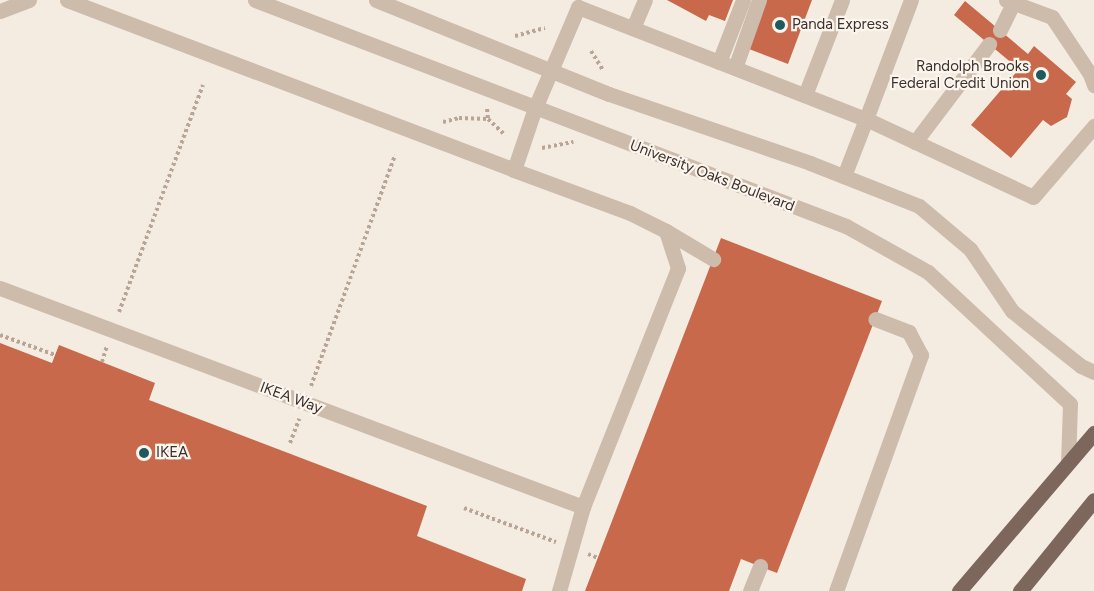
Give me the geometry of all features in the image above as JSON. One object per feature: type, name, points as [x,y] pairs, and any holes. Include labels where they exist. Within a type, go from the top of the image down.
[{"type":"main road","points":[[959,591],[1094,433]]},
{"type":"main road","points":[[1020,591],[1094,500]]},
{"type":"street","points":[[0,11],[29,0]]},
{"type":"street","points":[[67,0],[630,213],[713,259]]},
{"type":"street","name":"University Oaks Boulevard","points":[[255,0],[846,226],[928,272],[1070,404],[1068,463]]},
{"type":"street","points":[[376,0],[551,70],[919,206],[970,249],[1012,311],[1081,366],[1094,372]]},
{"type":"street","points":[[633,28],[645,0]]},
{"type":"street","points":[[719,62],[743,0]]},
{"type":"street","points":[[735,68],[759,0]]},
{"type":"street","points":[[805,95],[842,0]]},
{"type":"street","points":[[843,176],[911,0]]},
{"type":"street","points":[[1000,30],[1010,1],[1052,17],[1090,74],[1094,85]]},
{"type":"street","points":[[514,170],[535,108],[579,4],[633,28],[866,119],[1033,197],[1094,126]]},
{"type":"street","points":[[915,142],[989,44]]},
{"type":"street","points":[[559,591],[583,507],[678,268],[666,231]]},
{"type":"street","name":"IKEA Way","points":[[0,288],[583,507]]},
{"type":"street","points":[[836,591],[921,355],[909,332],[875,319]]},
{"type":"street","points":[[750,591],[760,566]]},
{"type":"path","points":[[512,38],[524,31],[544,28]]},
{"type":"path","points":[[591,51],[604,70]]},
{"type":"path","points":[[118,316],[203,84]]},
{"type":"path","points":[[485,105],[488,120],[505,135]]},
{"type":"path","points":[[434,126],[459,118],[488,120]]},
{"type":"path","points":[[542,148],[573,142]]},
{"type":"path","points":[[310,390],[395,155]]},
{"type":"path","points":[[0,334],[55,355]]},
{"type":"path","points":[[102,362],[107,346]]},
{"type":"path","points":[[290,443],[299,419]]},
{"type":"path","points":[[464,508],[598,558]]},
{"type":"building","points":[[667,0],[733,0],[725,21],[709,15],[706,21]]},
{"type":"building","name":"Panda Express","points":[[767,0],[812,0],[788,64],[749,49]]},
{"type":"building","name":"Randolph Brooks Federal Credit Union","points":[[965,1],[1028,54],[1034,46],[1076,82],[1066,94],[1072,99],[1067,117],[1051,126],[1043,120],[1011,158],[971,125],[1019,69],[954,15]]},
{"type":"building","points":[[721,238],[882,301],[777,573],[741,559],[729,591],[585,591]]},
{"type":"building","name":"IKEA","points":[[0,343],[52,363],[59,345],[155,383],[149,400],[427,506],[417,536],[526,579],[522,591],[0,591]]},
{"type":"place","name":"Panda Express","points":[[780,25]]},
{"type":"place","name":"Randolph Brooks Federal Credit Union","points":[[1041,75]]},
{"type":"place","name":"IKEA","points":[[144,453]]}]
